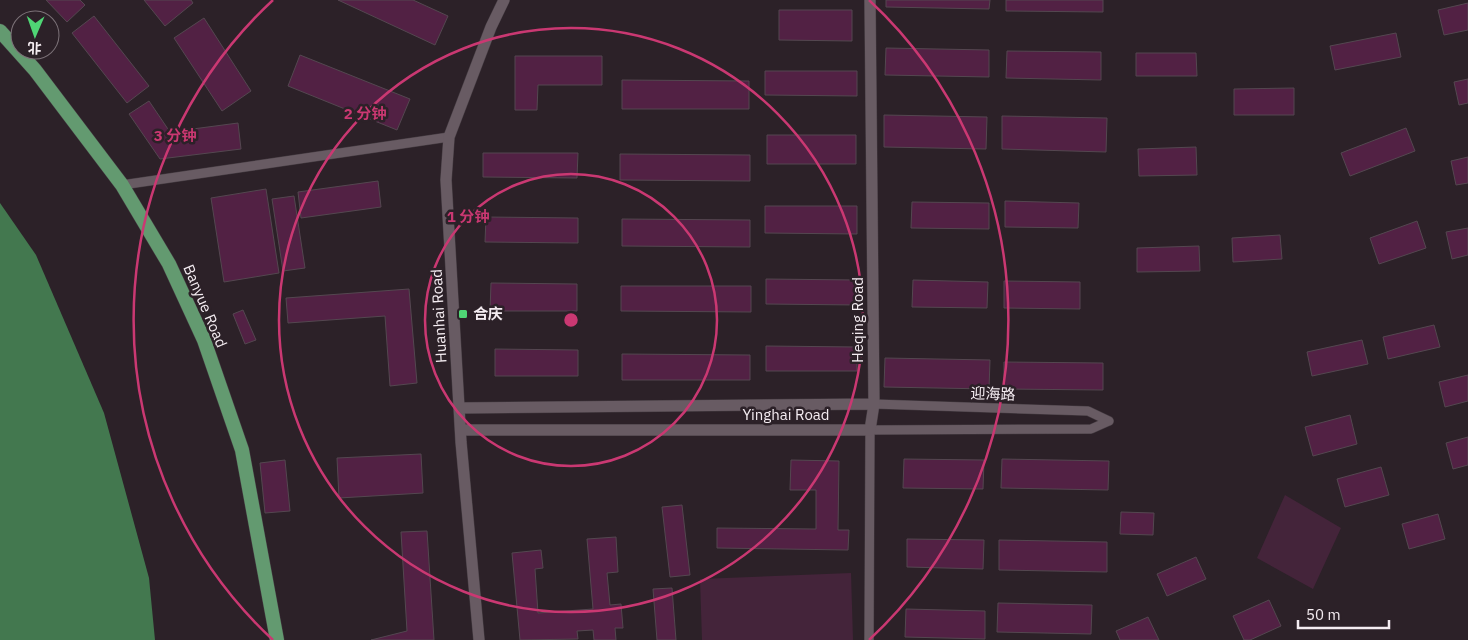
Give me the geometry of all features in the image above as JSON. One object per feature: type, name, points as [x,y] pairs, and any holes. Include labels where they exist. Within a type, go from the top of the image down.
[{"type":"main road","name":"Banyue Road","points":[[0,31],[35,70],[122,185],[169,264],[200,332],[242,450],[277,640]]},
{"type":"street","name":"Huanhai Road","points":[[479,640],[461,442],[446,180],[449,137],[504,0]]},
{"type":"street","name":"Heqing Road","points":[[869,640],[870,430],[874,404],[870,0]]},
{"type":"street","points":[[122,185],[449,137]]},
{"type":"street","name":"Yinghai Road","points":[[459,408],[874,404],[1088,411],[1109,420],[1091,429],[461,430]]},
{"type":"shaded area","points":[[0,203],[36,255],[104,413],[149,578],[155,640],[0,640]]},
{"type":"shaded area","points":[[1285,495],[1341,528],[1313,589],[1257,558]]},
{"type":"shaded area","points":[[851,573],[853,640],[702,640],[700,579]]},
{"type":"building","points":[[46,0],[80,0],[85,5],[67,22],[60,15],[60,10],[56,10]]},
{"type":"building","points":[[144,0],[191,0],[193,3],[165,26]]},
{"type":"building","points":[[338,0],[413,0],[448,16],[435,45]]},
{"type":"building","points":[[886,0],[990,0],[989,9],[886,7]]},
{"type":"building","points":[[1006,0],[1103,0],[1103,12],[1006,11]]},
{"type":"building","points":[[1468,3],[1468,30],[1444,35],[1438,10]]},
{"type":"building","points":[[779,10],[852,10],[852,41],[779,40]]},
{"type":"building","points":[[94,16],[149,86],[127,103],[72,33]]},
{"type":"building","points":[[204,18],[251,91],[222,111],[174,38]]},
{"type":"building","points":[[1396,33],[1401,57],[1335,70],[1330,46]]},
{"type":"building","points":[[886,48],[989,50],[989,77],[885,75]]},
{"type":"building","points":[[1007,51],[1101,52],[1101,80],[1006,78]]},
{"type":"building","points":[[1136,53],[1196,53],[1197,76],[1136,76]]},
{"type":"building","points":[[300,55],[410,99],[397,130],[288,86]]},
{"type":"building","points":[[515,56],[602,56],[602,85],[538,85],[537,110],[515,110]]},
{"type":"building","points":[[765,71],[857,71],[857,96],[765,95]]},
{"type":"building","points":[[1468,79],[1468,103],[1459,105],[1454,82]]},
{"type":"building","points":[[622,80],[749,81],[749,109],[622,109]]},
{"type":"building","points":[[1294,88],[1294,115],[1234,115],[1234,89]]},
{"type":"building","points":[[149,101],[170,132],[238,123],[241,149],[160,159],[129,114]]},
{"type":"building","points":[[884,115],[987,117],[986,149],[884,147]]},
{"type":"building","points":[[1002,116],[1107,118],[1106,152],[1002,149]]},
{"type":"building","points":[[1406,128],[1415,151],[1350,176],[1341,153]]},
{"type":"building","points":[[767,135],[856,135],[856,164],[767,164]]},
{"type":"building","points":[[1196,147],[1197,175],[1139,176],[1138,149]]},
{"type":"building","points":[[483,153],[578,153],[577,178],[483,177]]},
{"type":"building","points":[[620,154],[750,155],[750,181],[620,180]]},
{"type":"building","points":[[1468,157],[1468,183],[1456,185],[1451,161]]},
{"type":"building","points":[[378,181],[381,207],[301,218],[298,192]]},
{"type":"building","points":[[266,189],[279,273],[224,282],[211,198]]},
{"type":"building","points":[[294,196],[305,268],[283,271],[272,199]]},
{"type":"building","points":[[1005,201],[1079,203],[1078,228],[1005,227]]},
{"type":"building","points":[[912,202],[989,203],[989,229],[911,228]]},
{"type":"building","points":[[765,206],[857,206],[857,234],[765,233]]},
{"type":"building","points":[[486,217],[578,218],[578,243],[485,242]]},
{"type":"building","points":[[622,219],[750,220],[750,247],[622,246]]},
{"type":"building","points":[[1417,221],[1426,248],[1379,264],[1370,238]]},
{"type":"building","points":[[1468,228],[1468,255],[1452,259],[1446,232]]},
{"type":"building","points":[[1280,235],[1282,259],[1233,262],[1232,238]]},
{"type":"building","points":[[1199,246],[1200,271],[1137,272],[1137,248]]},
{"type":"building","points":[[766,279],[857,280],[857,305],[766,304]]},
{"type":"building","points":[[913,280],[988,282],[987,308],[912,307]]},
{"type":"building","points":[[1004,281],[1080,282],[1080,309],[1004,308]]},
{"type":"building","points":[[491,283],[577,284],[577,311],[490,311]]},
{"type":"building","points":[[621,286],[751,286],[751,312],[621,311]]},
{"type":"building","points":[[409,289],[417,383],[390,386],[385,316],[288,323],[286,298]]},
{"type":"building","points":[[243,310],[256,340],[245,344],[233,314]]},
{"type":"building","points":[[1434,325],[1440,347],[1388,359],[1383,337]]},
{"type":"building","points":[[1362,340],[1368,364],[1312,376],[1307,352]]},
{"type":"building","points":[[766,346],[857,347],[857,371],[766,371]]},
{"type":"building","points":[[495,349],[578,350],[578,376],[495,376]]},
{"type":"building","points":[[622,354],[750,355],[750,380],[622,380]]},
{"type":"building","points":[[885,358],[990,360],[989,389],[884,387]]},
{"type":"building","points":[[1004,362],[1103,363],[1103,390],[1004,389]]},
{"type":"building","points":[[1468,375],[1468,401],[1445,407],[1439,382]]},
{"type":"building","points":[[1350,415],[1357,444],[1313,456],[1305,427]]},
{"type":"building","points":[[1468,437],[1468,465],[1453,469],[1446,443]]},
{"type":"building","points":[[421,454],[423,493],[339,498],[337,458]]},
{"type":"building","points":[[904,459],[984,460],[983,489],[903,488]]},
{"type":"building","points":[[1002,459],[1109,461],[1108,490],[1001,488]]},
{"type":"building","points":[[285,460],[290,511],[265,513],[260,463]]},
{"type":"building","points":[[791,460],[839,461],[838,530],[849,530],[848,550],[717,548],[717,528],[816,529],[816,490],[790,490]]},
{"type":"building","points":[[1381,467],[1389,495],[1345,507],[1337,479]]},
{"type":"building","points":[[682,505],[690,575],[670,577],[662,507]]},
{"type":"building","points":[[1121,512],[1154,513],[1153,535],[1120,534]]},
{"type":"building","points":[[1438,514],[1445,539],[1409,549],[1402,524]]},
{"type":"building","points":[[427,531],[434,640],[371,640],[407,631],[401,532]]},
{"type":"building","points":[[616,537],[618,572],[607,573],[610,605],[621,604],[623,628],[615,628],[616,640],[594,640],[593,630],[577,631],[578,639],[520,640],[512,553],[541,550],[543,568],[535,569],[538,613],[593,609],[587,539]]},
{"type":"building","points":[[907,539],[984,540],[983,569],[907,567]]},
{"type":"building","points":[[999,540],[1107,542],[1107,572],[999,570]]},
{"type":"building","points":[[1196,557],[1206,579],[1167,596],[1157,574]]},
{"type":"building","points":[[672,588],[676,640],[657,640],[653,589]]},
{"type":"building","points":[[1269,600],[1281,626],[1250,640],[1244,640],[1233,616]]},
{"type":"building","points":[[998,603],[1092,605],[1091,634],[997,632]]},
{"type":"building","points":[[906,609],[985,611],[985,639],[905,637]]},
{"type":"building","points":[[1148,617],[1159,640],[1120,640],[1116,631]]},
{"type":"place","name":"合庆","points":[[463,314]]}]
